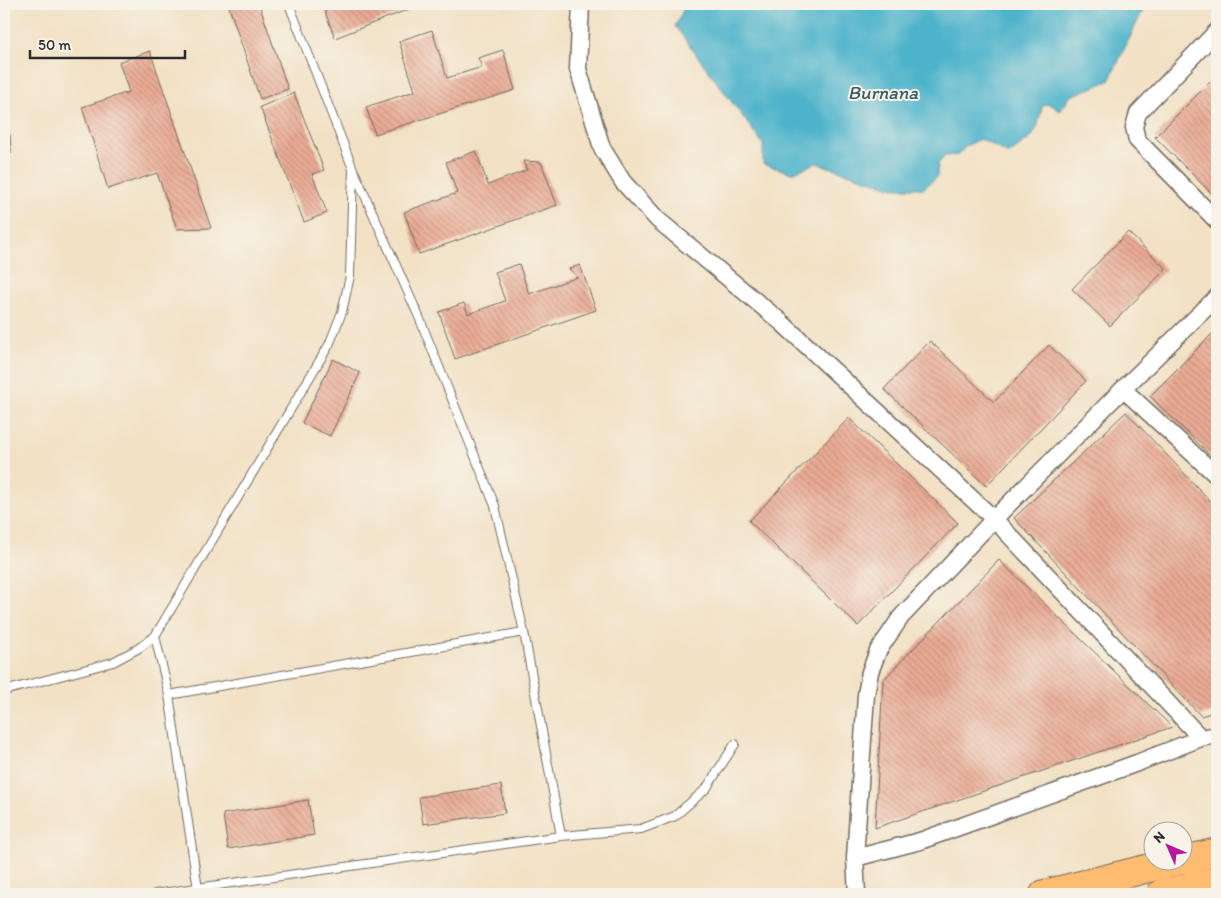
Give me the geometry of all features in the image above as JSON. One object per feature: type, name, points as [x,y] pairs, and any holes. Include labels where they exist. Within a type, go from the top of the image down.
[{"type":"highway","points":[[1194,857],[1217,852]]},
{"type":"highway","points":[[1044,894],[1144,870]]},
{"type":"highway","points":[[1161,894],[1217,881]]},
{"type":"street","points":[[581,4],[578,69],[602,148],[623,182],[658,220],[781,322],[994,519],[1201,738]]},
{"type":"street","points":[[1217,31],[1138,113],[1134,127],[1137,140],[1217,221]]},
{"type":"street","points":[[857,894],[855,858],[866,694],[870,672],[878,651],[901,617],[994,519],[1217,296]]},
{"type":"street","points":[[1122,390],[1217,476]]},
{"type":"street","points":[[855,858],[920,841],[1201,738],[1217,735]]},
{"type":"lane","points":[[289,4],[353,169],[419,317],[495,506],[524,632],[561,836]]},
{"type":"lane","points":[[4,691],[113,662],[139,648],[155,636],[329,345],[342,312],[350,276],[353,169]]},
{"type":"lane","points":[[169,695],[524,632]]},
{"type":"lane","points":[[155,636],[169,695],[198,889]]},
{"type":"lane","points":[[155,894],[561,836],[641,829],[674,816],[706,789],[735,744]]},
{"type":"water","name":"Burnana","points":[[686,4],[1146,4],[1109,81],[1071,96],[1060,111],[1050,104],[1043,105],[1037,128],[1031,138],[1009,154],[980,139],[965,147],[958,155],[945,156],[938,164],[937,177],[924,188],[894,188],[816,163],[792,173],[763,164],[763,144],[675,26]]},
{"type":"building","points":[[228,4],[259,4],[288,89],[260,99]]},
{"type":"building","points":[[328,4],[422,4],[335,38],[323,6]]},
{"type":"building","points":[[432,30],[447,78],[482,67],[478,58],[503,50],[515,90],[375,134],[366,107],[415,91],[399,41]]},
{"type":"building","points":[[150,51],[211,228],[177,229],[157,173],[108,189],[82,107],[129,92],[119,62]]},
{"type":"building","points":[[1217,75],[1217,199],[1155,137]]},
{"type":"building","points":[[294,93],[324,170],[312,174],[327,213],[304,222],[260,107]]},
{"type":"building","points":[[4,135],[10,135],[11,153],[4,153]]},
{"type":"building","points":[[476,151],[488,185],[527,170],[523,161],[541,162],[557,205],[419,254],[404,212],[457,193],[446,162]]},
{"type":"building","points":[[1128,232],[1166,269],[1110,326],[1072,289]]},
{"type":"building","points":[[519,264],[529,294],[578,277],[569,269],[580,265],[596,310],[455,359],[439,312],[464,303],[468,314],[505,301],[495,272]]},
{"type":"building","points":[[1217,329],[1217,462],[1150,396]]},
{"type":"building","points":[[930,341],[994,402],[1049,345],[1086,381],[986,486],[884,389]]},
{"type":"building","points":[[333,359],[360,373],[330,436],[302,423]]},
{"type":"building","points":[[1126,412],[1217,508],[1217,711],[1201,716],[1014,518]]},
{"type":"building","points":[[849,418],[958,523],[858,626],[749,521]]},
{"type":"building","points":[[999,560],[1172,727],[875,828],[883,680]]},
{"type":"building","points":[[501,785],[505,813],[423,824],[419,797]]},
{"type":"building","points":[[308,800],[314,835],[228,849],[223,814]]}]
